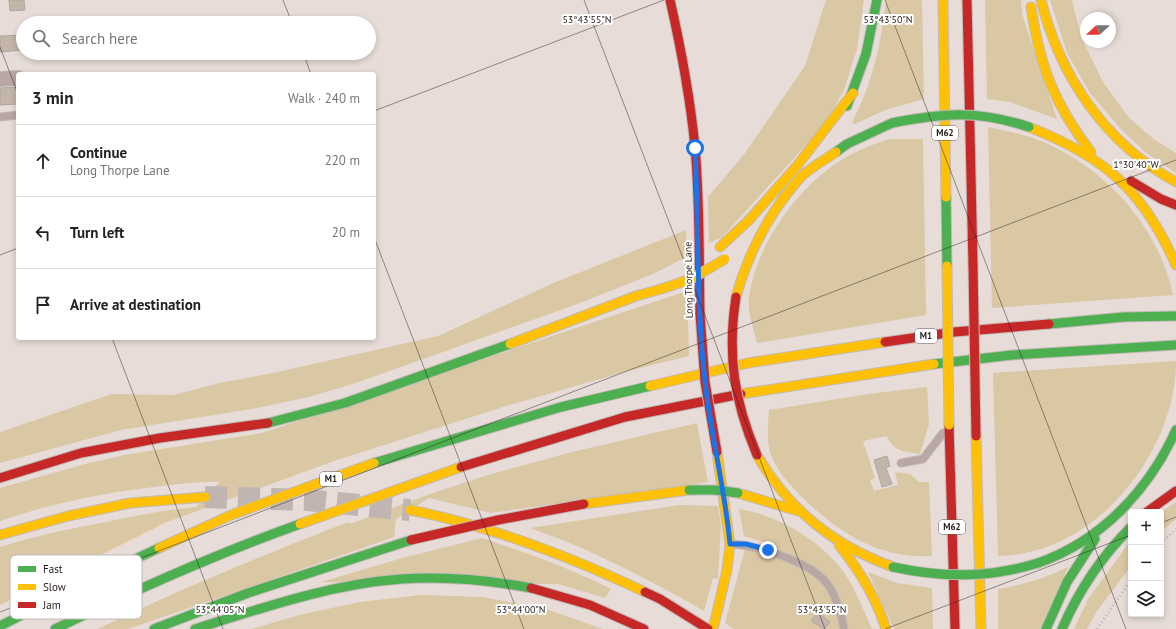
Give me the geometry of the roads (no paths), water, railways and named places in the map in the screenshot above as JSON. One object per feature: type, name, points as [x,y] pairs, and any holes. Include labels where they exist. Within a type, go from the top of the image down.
[{"type":"main road","name":"Long Thorpe Lane","points":[[670,0],[686,83],[695,148],[698,207],[700,314],[705,382],[728,516],[730,544],[727,570],[713,629]]},
{"type":"main road","points":[[838,128],[863,68],[877,0]]},
{"type":"main road","name":"M62","points":[[943,0],[949,425],[955,629]]},
{"type":"main road","name":"M62","points":[[967,0],[981,629]]},
{"type":"main road","points":[[1030,0],[1040,58],[1051,89],[1078,136],[1097,159]]},
{"type":"main road","points":[[1041,0],[1057,52],[1082,97],[1107,128],[1133,154],[1176,182]]},
{"type":"main road","points":[[691,266],[714,251],[741,230],[830,126],[853,93]]},
{"type":"main road","points":[[800,178],[847,144],[892,123],[932,115],[975,113],[1004,118],[1061,140],[1097,159],[1161,199],[1176,205]]},
{"type":"main road","points":[[822,150],[779,206],[765,227],[748,258],[736,297],[731,337],[733,383],[742,419],[757,454],[779,489],[798,511],[855,550],[893,567],[913,572],[956,578],[1008,572],[1038,563],[1072,548],[1102,528]]},
{"type":"main road","points":[[1108,167],[1132,190],[1147,210],[1162,235],[1176,266]]},
{"type":"main road","points":[[746,244],[765,227]]},
{"type":"main road","points":[[0,478],[81,453],[160,438],[260,425],[345,403],[484,354],[660,286],[691,279],[728,257]]},
{"type":"main road","points":[[660,286],[678,273]]},
{"type":"main road","name":"M1","points":[[142,555],[230,514],[378,462],[561,406],[748,363],[864,345],[954,332],[1124,318],[1176,316]]},
{"type":"main road","points":[[142,588],[244,544],[432,476],[625,418],[753,392],[922,365],[1019,354],[1176,345]]},
{"type":"main road","points":[[1046,629],[1054,604],[1071,573],[1102,528],[1139,490],[1162,458],[1176,430]]},
{"type":"main road","points":[[1139,490],[1164,474]]},
{"type":"main road","points":[[154,629],[248,593],[411,540],[498,520],[584,504],[689,490],[714,490],[738,493],[798,511]]},
{"type":"main road","points":[[1151,509],[1176,491]]},
{"type":"main road","points":[[0,535],[68,516],[130,503],[205,497]]},
{"type":"main road","points":[[410,510],[441,516],[533,543],[593,567],[660,599],[708,629]]},
{"type":"main road","points":[[1062,629],[1083,588],[1110,550],[1128,530]]},
{"type":"main road","points":[[829,533],[853,562],[868,586],[876,600],[886,629]]},
{"type":"main road","points":[[195,629],[273,606],[351,586],[405,579],[428,579],[504,583],[558,594],[610,612],[644,629]]},
{"type":"main road","name":"M1","points":[[0,626],[14,619]]},
{"type":"main road","points":[[55,629],[75,619]]},
{"type":"street","points":[[0,79],[16,78]]},
{"type":"lane","points":[[0,117],[16,115]]},
{"type":"lane","points":[[901,463],[923,459],[949,425]]},
{"type":"lane","points":[[730,544],[746,544],[768,550],[810,570],[824,580],[834,597],[841,614],[844,629]]},
{"type":"tunnel","points":[[205,497],[307,500],[410,510]]}]
